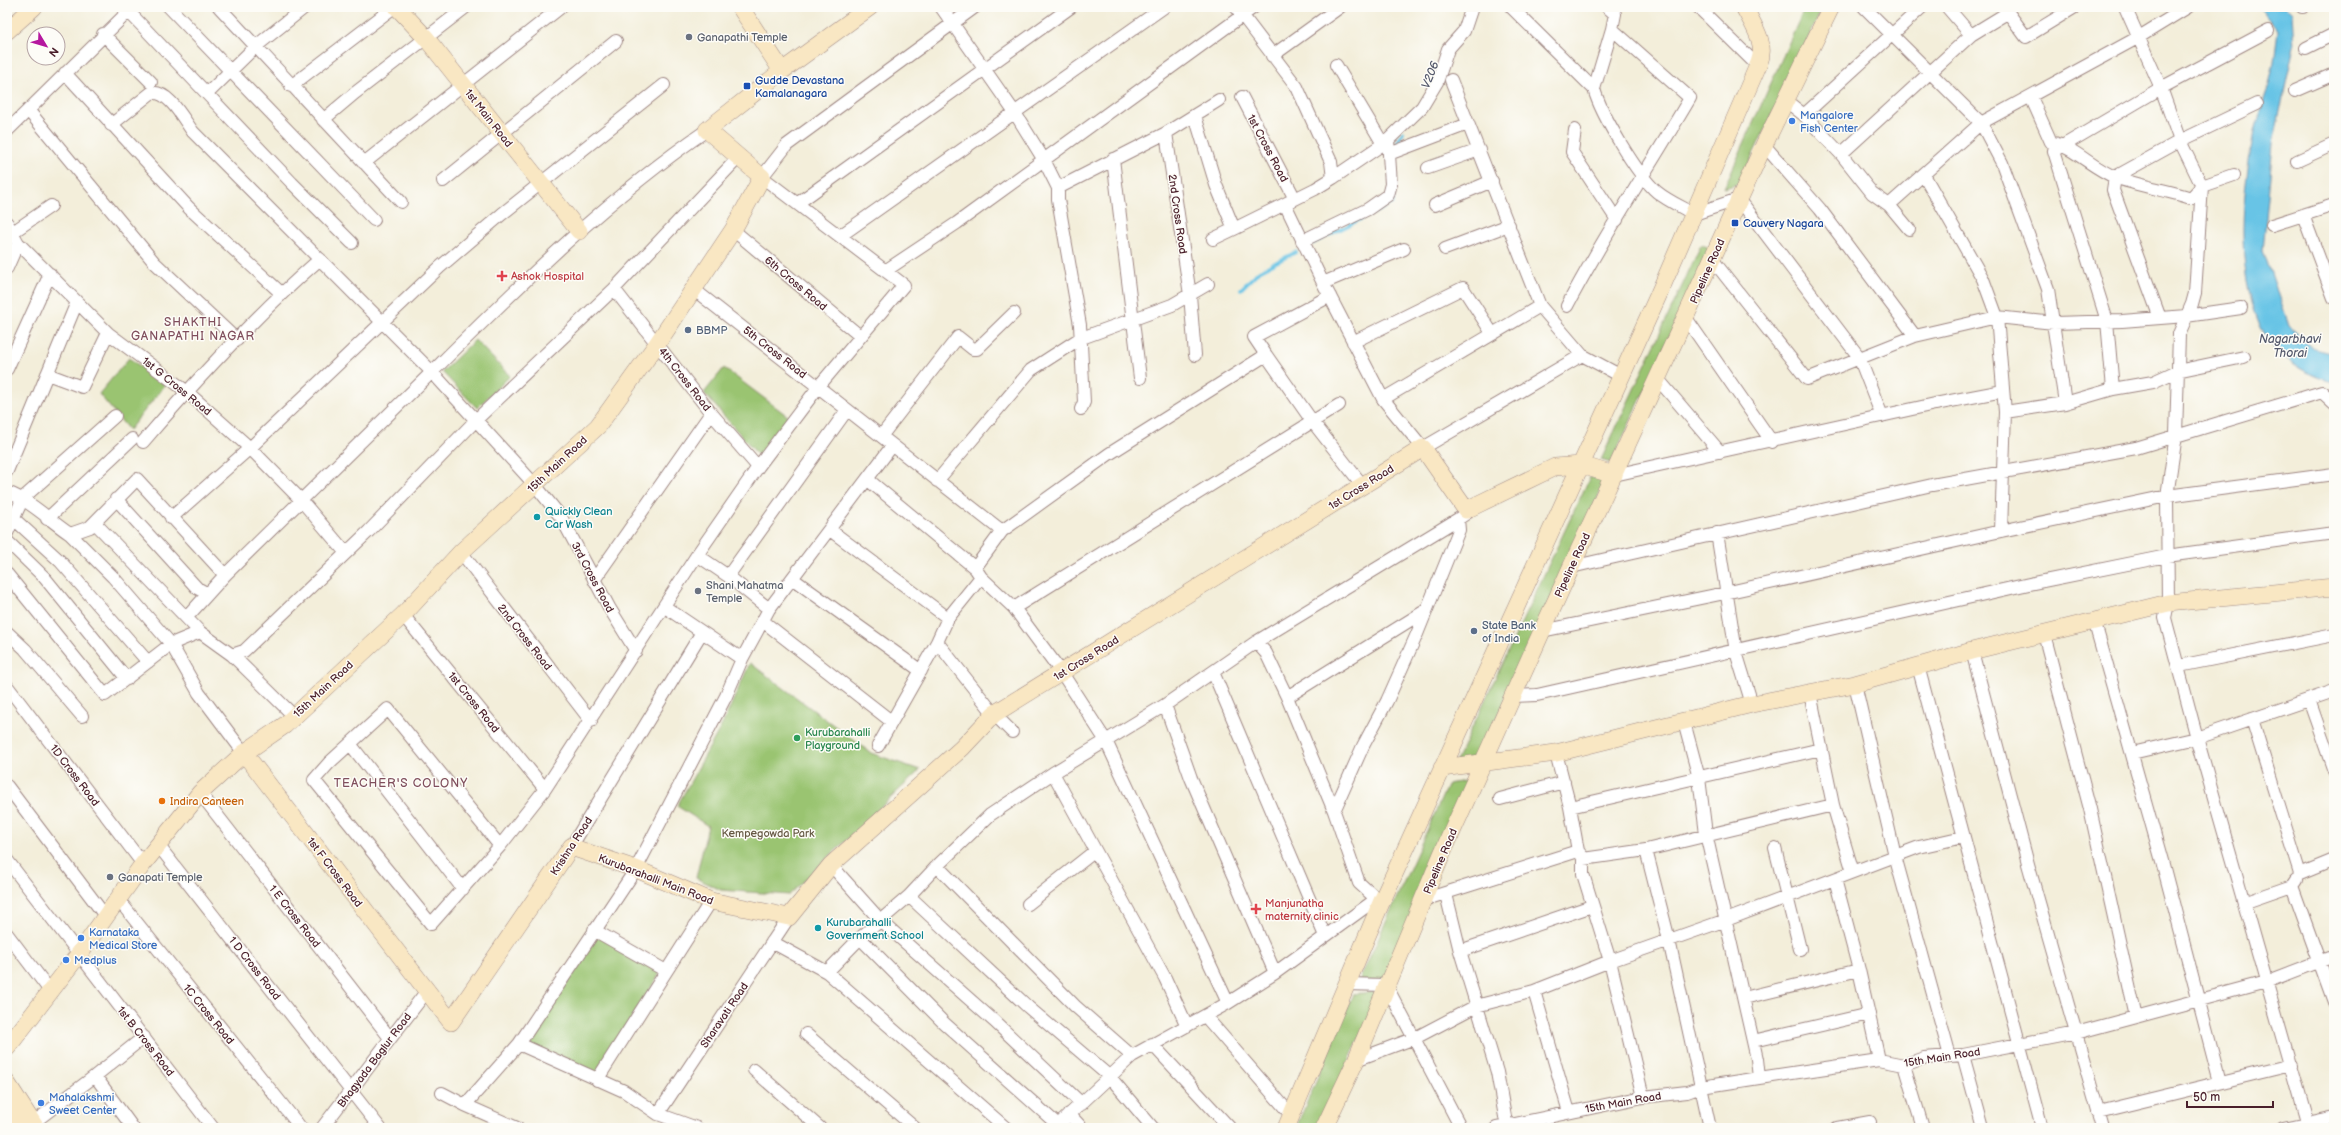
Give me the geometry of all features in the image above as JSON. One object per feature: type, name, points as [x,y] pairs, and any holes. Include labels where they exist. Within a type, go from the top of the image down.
[{"type":"street","points":[[7,31],[34,7]]},
{"type":"street","points":[[169,7],[374,220]]},
{"type":"street","points":[[219,7],[291,86],[401,202]]},
{"type":"street","points":[[208,93],[255,47],[305,7]]},
{"type":"street","points":[[291,86],[395,7]]},
{"type":"street","name":"1st Main Road","points":[[395,7],[426,38],[579,231]]},
{"type":"street","points":[[324,120],[466,7]]},
{"type":"street","points":[[364,163],[561,7]]},
{"type":"street","points":[[740,7],[782,70]]},
{"type":"street","points":[[188,617],[225,575],[506,298],[579,231],[677,150],[706,130],[782,70],[870,7]]},
{"type":"street","points":[[941,7],[1015,113],[1044,160],[1058,188],[1058,199],[1080,325],[1079,339],[1084,402],[1082,409]]},
{"type":"street","points":[[762,177],[787,145],[975,7]]},
{"type":"street","points":[[798,203],[1071,7]]},
{"type":"street","points":[[840,236],[1164,7]]},
{"type":"street","points":[[885,271],[1044,160],[1239,11],[1254,7]]},
{"type":"street","points":[[1272,56],[1340,7]]},
{"type":"street","points":[[1386,146],[1429,98],[1448,49],[1464,31],[1472,7]]},
{"type":"street","points":[[1511,7],[1594,89],[1598,102],[1643,178],[1657,192],[1694,214],[1739,199],[1859,357],[1882,416]]},
{"type":"street","points":[[1594,89],[1615,14],[1607,7]]},
{"type":"street","points":[[1698,7],[1758,66]]},
{"type":"street","points":[[1206,1017],[1289,1122],[1346,984],[1378,901],[1442,768],[1581,465],[1694,214],[1758,66],[1762,56],[1761,42],[1744,7]]},
{"type":"street","name":"Pipeline Road","points":[[1324,1128],[1356,1060],[1386,985],[1542,631],[1764,145],[1831,7]]},
{"type":"street","points":[[1864,7],[1891,36],[1981,123],[2002,163],[2020,208],[2048,289],[2065,403]]},
{"type":"street","points":[[1804,114],[1922,7]]},
{"type":"street","points":[[1947,7],[1971,35]]},
{"type":"street","points":[[2125,7],[2161,88],[2180,141],[2202,186],[2195,293],[2179,334],[2176,436],[2167,496],[2168,603],[2165,618],[2197,738],[2246,902],[2266,982],[2308,1126]]},
{"type":"street","points":[[1889,204],[1924,175],[1981,123],[2031,97],[2188,7]]},
{"type":"street","points":[[1841,154],[1928,72],[1971,35],[2006,10],[2026,37],[2068,9]]},
{"type":"street","points":[[7,131],[103,34],[131,10],[292,183],[352,243]]},
{"type":"street","points":[[1239,11],[1297,87],[1331,162],[1333,178]]},
{"type":"street","points":[[1567,306],[1590,262],[1643,178],[1690,98],[1612,29]]},
{"type":"street","points":[[2113,389],[2107,321],[2054,152],[2161,88],[2268,31]]},
{"type":"street","points":[[103,34],[152,82]]},
{"type":"street","points":[[2306,48],[2334,34]]},
{"type":"street","points":[[443,181],[616,41]]},
{"type":"street","points":[[1302,241],[1368,209],[1388,195],[1391,184],[1386,146],[1336,65]]},
{"type":"street","points":[[65,73],[111,125],[189,208],[281,294]]},
{"type":"street","points":[[2295,91],[2334,74]]},
{"type":"street","points":[[1450,80],[1492,181],[1540,306],[1582,355],[1621,376]]},
{"type":"street","points":[[171,518],[250,448],[381,321],[452,257],[664,85]]},
{"type":"street","name":"3rd Cross Road","points":[[111,125],[151,93],[157,92],[162,94],[193,132],[477,419],[562,517],[594,580],[636,651]]},
{"type":"street","name":"1st Cross Road","points":[[1242,97],[1290,201],[1302,241],[1352,342],[1383,399],[1423,448],[1462,514]]},
{"type":"street","points":[[2031,97],[2051,142],[2064,145],[2070,152],[2115,177],[2191,198],[2202,186],[2234,175]]},
{"type":"street","points":[[1058,188],[1166,133],[1219,100]]},
{"type":"street","points":[[1785,100],[1804,114],[1841,154],[1872,193],[1889,204],[1909,229]]},
{"type":"street","points":[[2115,177],[2180,141],[2257,104]]},
{"type":"street","points":[[28,110],[154,262],[237,340]]},
{"type":"street","points":[[1195,116],[1216,185],[1234,229]]},
{"type":"street","points":[[1213,239],[1333,178],[1386,146],[1468,124]]},
{"type":"street","points":[[500,846],[388,709],[351,745],[329,763],[314,780],[431,924],[500,846],[545,790],[665,607],[697,555],[758,467],[860,336],[904,285],[762,177],[706,130]]},
{"type":"street","points":[[1575,130],[1572,152],[1617,220]]},
{"type":"street","name":"2nd Cross Road","points":[[1166,133],[1190,295],[1195,354]]},
{"type":"street","points":[[2297,161],[2334,144]]},
{"type":"street","points":[[1764,145],[1820,209],[1914,336]]},
{"type":"street","points":[[1428,168],[1479,150]]},
{"type":"street","points":[[232,655],[244,651],[346,553],[477,419],[614,289],[738,158]]},
{"type":"street","points":[[1113,159],[1140,378]]},
{"type":"street","points":[[1924,175],[1983,279],[1997,317],[2005,412],[2000,531]]},
{"type":"street","name":"15th Main Road","points":[[7,1048],[51,992],[158,844],[200,793],[244,753],[294,716],[403,615],[461,552],[598,426],[657,344],[692,288],[732,230],[762,177]]},
{"type":"street","points":[[2115,177],[2113,190],[2160,318]]},
{"type":"street","points":[[1435,205],[1492,181]]},
{"type":"street","points":[[2272,225],[2334,205]]},
{"type":"street","points":[[7,268],[12,232],[51,206]]},
{"type":"street","points":[[2303,215],[2334,298]]},
{"type":"street","points":[[1445,249],[1509,225]]},
{"type":"street","name":"6th Cross Road","points":[[732,230],[860,336]]},
{"type":"street","name":"1st G Cross Road","points":[[12,232],[50,274],[108,333],[186,391],[250,448],[301,500],[346,553]]},
{"type":"street","points":[[1323,283],[1404,249]]},
{"type":"street","points":[[47,519],[137,440],[281,294],[320,259]]},
{"type":"street","points":[[1712,259],[1807,379],[1914,336],[1997,317],[2054,323],[2186,316],[2241,308]]},
{"type":"street","points":[[7,369],[50,274]]},
{"type":"street","points":[[937,481],[1031,370],[1079,339],[1172,305],[1208,284]]},
{"type":"street","name":"5th Cross Road","points":[[692,288],[820,386],[847,410],[882,435],[892,446],[1002,531]]},
{"type":"street","points":[[1352,342],[1463,288],[1492,332]]},
{"type":"street","name":"4th Cross Road","points":[[614,289],[711,413],[758,467]]},
{"type":"street","points":[[1330,296],[1254,337],[1312,421],[1362,486]]},
{"type":"street","points":[[7,471],[77,302]]},
{"type":"street","points":[[1383,399],[1492,332],[1540,306]]},
{"type":"street","points":[[882,435],[958,337],[973,349],[977,348],[1014,313]]},
{"type":"street","points":[[1686,318],[1772,442]]},
{"type":"street","points":[[47,374],[82,387],[108,333]]},
{"type":"street","points":[[1423,448],[1582,355]]},
{"type":"street","points":[[878,746],[937,642],[948,618],[978,572],[1002,531],[1109,454],[1266,356]]},
{"type":"street","points":[[2005,412],[2065,403],[2113,389],[2153,382],[2177,371],[2244,357]]},
{"type":"street","points":[[1657,378],[1720,452]]},
{"type":"street","points":[[827,972],[860,938],[909,896],[937,866],[990,815],[1053,773],[1165,705],[1256,642],[1462,514],[1555,467],[1581,465],[1614,475],[2003,391]]},
{"type":"street","points":[[1571,568],[1717,533],[1932,485],[2002,471],[2136,448],[2322,392],[2334,403]]},
{"type":"street","points":[[1014,608],[1339,405]]},
{"type":"street","points":[[728,576],[847,410]]},
{"type":"street","points":[[594,580],[711,413]]},
{"type":"street","points":[[7,533],[23,498],[115,416]]},
{"type":"street","points":[[465,1105],[519,1044],[636,869],[726,696],[742,659],[764,622],[769,609],[794,579],[892,446]]},
{"type":"street","name":"1st Cross Road","points":[[789,916],[831,865],[962,748],[994,714],[1423,448]]},
{"type":"street","points":[[1542,631],[1725,594],[2000,531],[2167,496],[2334,474]]},
{"type":"street","points":[[70,534],[90,527],[95,523],[116,499],[137,479],[171,518],[225,575]]},
{"type":"street","points":[[867,479],[978,572],[1014,608],[1062,673],[1106,741],[1228,1004]]},
{"type":"street","points":[[7,492],[23,498],[47,519],[70,534],[113,577],[171,644],[199,693],[244,753]]},
{"type":"street","points":[[116,499],[197,588],[208,594]]},
{"type":"street","points":[[1334,811],[1362,746],[1387,701],[1459,530],[1462,514]]},
{"type":"street","points":[[14,520],[60,561],[148,662]]},
{"type":"street","points":[[95,523],[188,617],[200,632],[232,655],[294,716]]},
{"type":"street","points":[[830,530],[948,618]]},
{"type":"street","points":[[1717,533],[1725,594],[1736,652],[1752,704]]},
{"type":"street","points":[[1513,696],[1537,695],[1736,652],[1924,607],[2167,556],[2334,533]]},
{"type":"street","points":[[7,541],[49,582],[126,679]]},
{"type":"street","name":"2nd Cross Road","points":[[461,552],[591,721]]},
{"type":"street","points":[[697,555],[728,576],[769,609]]},
{"type":"street","points":[[7,574],[105,695],[171,644],[200,632]]},
{"type":"street","points":[[794,579],[921,671]]},
{"type":"street","points":[[1442,768],[1556,753],[1752,704],[1854,684],[1972,650],[2044,634],[2094,620],[2168,603],[2334,587]]},
{"type":"street","points":[[665,607],[742,659]]},
{"type":"street","points":[[1287,697],[1425,611]]},
{"type":"street","name":"1st Cross Road","points":[[403,615],[545,790]]},
{"type":"street","points":[[2094,620],[2132,753],[2220,1082]]},
{"type":"street","points":[[764,622],[891,721]]},
{"type":"street","points":[[7,632],[30,654],[82,716]]},
{"type":"street","name":"Krishna Road","points":[[426,992],[451,1022],[571,847],[702,632]]},
{"type":"street","points":[[2044,634],[2090,809],[2136,1017]]},
{"type":"street","points":[[2178,666],[2334,635]]},
{"type":"street","points":[[937,642],[994,714],[1012,732]]},
{"type":"street","points":[[1256,642],[1266,653],[1287,697],[1334,811],[1359,882],[1378,901]]},
{"type":"street","points":[[1972,650],[2028,864],[2103,1128]]},
{"type":"street","points":[[1918,666],[2042,1128]]},
{"type":"street","points":[[1213,672],[1325,936]]},
{"type":"street","points":[[1854,684],[1895,856],[1950,1056]]},
{"type":"street","name":"1D Cross Road","points":[[7,686],[143,864]]},
{"type":"street","points":[[2132,753],[2197,738],[2334,691]]},
{"type":"street","points":[[1810,693],[1833,805],[1853,872]]},
{"type":"street","points":[[2309,700],[2334,771]]},
{"type":"street","points":[[1165,705],[1191,778],[1275,973]]},
{"type":"street","points":[[2252,719],[2300,874]]},
{"type":"street","points":[[1684,722],[1699,778],[1706,834],[1744,998],[1753,1041],[1758,1078]]},
{"type":"street","points":[[351,745],[463,889]]},
{"type":"street","points":[[1570,807],[1821,749]]},
{"type":"street","name":"1st F Cross Road","points":[[244,753],[426,992]]},
{"type":"street","points":[[1556,753],[1581,855],[1583,874],[1610,961],[1643,1097]]},
{"type":"street","points":[[1053,773],[1165,978],[1187,1026]]},
{"type":"street","points":[[1500,798],[1564,782]]},
{"type":"street","points":[[7,786],[106,916]]},
{"type":"street","name":"1 E Cross Road","points":[[200,793],[390,1038]]},
{"type":"street","points":[[1423,900],[1581,855],[1646,850],[1706,834],[1833,805]]},
{"type":"street","points":[[1356,1060],[1415,1038],[1476,1006],[1534,991],[1610,961],[1726,920],[1919,847],[1963,837]]},
{"type":"street","name":"1 D Cross Road","points":[[158,844],[380,1128]]},
{"type":"street","name":"Kurubarahalli Main Road","points":[[571,847],[636,869],[711,902],[789,916]]},
{"type":"street","points":[[1775,848],[1800,949]]},
{"type":"street","points":[[1646,850],[1669,940],[1710,1128]]},
{"type":"street","points":[[1028,904],[1095,852]]},
{"type":"street","name":"1st B Cross Road","points":[[7,860],[213,1128]]},
{"type":"street","points":[[2246,902],[2292,886],[2300,874],[2334,860]]},
{"type":"street","points":[[831,865],[881,921],[994,1021],[1082,1104]]},
{"type":"street","points":[[937,866],[1075,1006],[1132,1056]]},
{"type":"street","points":[[1835,879],[1859,970],[1879,1060]]},
{"type":"street","points":[[2292,886],[2334,1002]]},
{"type":"street","points":[[1446,894],[1460,951],[1497,1072],[1504,1127]]},
{"type":"street","points":[[909,896],[1028,1006],[1110,1077],[1153,1128]]},
{"type":"street","name":"1C Cross Road","points":[[118,899],[301,1128]]},
{"type":"street","points":[[860,938],[944,1023],[1056,1126],[1082,1104],[1132,1056],[1228,1004],[1378,901]]},
{"type":"street","points":[[597,1080],[711,902]]},
{"type":"street","points":[[1460,951],[1592,906]]},
{"type":"street","name":"Sharavati Road","points":[[658,1114],[789,916]]},
{"type":"street","points":[[594,930],[666,971]]},
{"type":"street","points":[[7,934],[51,992]]},
{"type":"street","points":[[772,942],[827,972],[1006,1128]]},
{"type":"street","name":"15th Main Road","points":[[1504,1127],[1643,1097],[1687,1092],[1701,1087],[1879,1060],[1904,1065],[1924,1058],[1963,1054],[2076,1033],[2266,982],[2334,956]]},
{"type":"street","points":[[1744,998],[1859,970]]},
{"type":"street","points":[[1346,984],[1386,985],[1461,1128]]},
{"type":"street","points":[[1534,991],[1569,1112]]},
{"type":"street","name":"Bhagyada Baglur Road","points":[[322,1128],[352,1092],[390,1038],[426,992]]},
{"type":"street","points":[[1753,1041],[1869,1014]]},
{"type":"street","points":[[806,1034],[915,1128]]},
{"type":"street","points":[[29,1126],[144,1037]]},
{"type":"street","points":[[519,1044],[624,1091],[658,1114],[697,1128]]},
{"type":"street","points":[[1152,1044],[1230,1128]]},
{"type":"street","points":[[1963,1054],[1983,1128]]},
{"type":"street","points":[[1904,1065],[1923,1128]]},
{"type":"street","points":[[2098,1112],[2291,1065]]},
{"type":"street","points":[[754,1070],[820,1128]]},
{"type":"street","points":[[95,1076],[133,1128]]},
{"type":"street","points":[[7,1083],[29,1126]]},
{"type":"street","points":[[442,1093],[517,1128]]},
{"type":"street","points":[[7,1110],[29,1126]]},
{"type":"street","points":[[1069,1114],[1082,1128]]},
{"type":"street","points":[[2283,1128],[2308,1126],[2334,1117]]},
{"type":"street","points":[[1838,1128],[1870,1122]]},
{"type":"green space","points":[[1805,7],[1823,7],[1739,184],[1724,188]]},
{"type":"green space","points":[[1701,245],[1711,248],[1611,463],[1601,460]]},
{"type":"green space","points":[[475,340],[510,376],[477,408],[442,372]]},
{"type":"green space","points":[[129,358],[165,385],[129,430],[99,394]]},
{"type":"green space","points":[[724,368],[789,417],[759,456],[704,393]]},
{"type":"green space","points":[[1590,477],[1605,482],[1477,760],[1455,764]]},
{"type":"green space","name":"Kempegowda Park","points":[[750,663],[871,753],[920,770],[789,895],[721,890],[696,878],[708,826],[677,806],[723,723]]},
{"type":"green space","points":[[1470,780],[1385,981],[1359,981],[1448,784]]},
{"type":"green space","points":[[599,934],[662,970],[595,1076],[527,1043]]},
{"type":"green space","points":[[1381,991],[1318,1128],[1296,1128],[1353,994]]},
{"type":"water","name":"Nagarbhavi Thorai","points":[[2259,7],[2286,7],[2292,13],[2294,46],[2273,144],[2263,250],[2289,326],[2314,349],[2334,354],[2334,382],[2314,376],[2286,359],[2278,352],[2265,336],[2255,313],[2249,290],[2243,241],[2245,191],[2253,134],[2269,84],[2278,31]]},
{"type":"waterway","name":"V206","points":[[1395,147],[1403,132]]},
{"type":"waterway","name":"V206","points":[[1313,243],[1393,203],[1393,194]]},
{"type":"waterway","name":"V206","points":[[1241,289],[1259,271],[1296,252]]},
{"type":"place","name":"Ganapathi Temple","points":[[689,37]]},
{"type":"place","name":"Gudde Devastana Kamalanagara","points":[[747,86]]},
{"type":"place","name":"Mangalore Fish Center","points":[[1792,121]]},
{"type":"place","name":"Cauvery Nagara","points":[[1735,223]]},
{"type":"place","name":"Ashok Hospital","points":[[502,276]]},
{"type":"place","name":"BBMP","points":[[688,330]]},
{"type":"place","name":"Quickly Clean Car Wash","points":[[537,517]]},
{"type":"place","name":"Shani Mahatma Temple","points":[[698,591]]},
{"type":"place","name":"State Bank of India","points":[[1474,631]]},
{"type":"place","name":"Kurubarahalli Playground","points":[[797,738]]},
{"type":"place","name":"Indira Canteen","points":[[162,801]]},
{"type":"place","name":"Ganapati Temple","points":[[110,877]]},
{"type":"place","name":"Manjunatha maternity clinic","points":[[1256,909]]},
{"type":"place","name":"Kurubarahalli Government School","points":[[818,928]]},
{"type":"place","name":"Karnataka Medical Store","points":[[81,938]]},
{"type":"place","name":"Medplus","points":[[66,960]]},
{"type":"place","name":"Mahalakshmi Sweet Center","points":[[41,1103]]},
{"type":"district","name":"SHAKTHI GANAPATHI NAGAR","points":[[193,329]]},
{"type":"district","name":"TEACHER'S COLONY","points":[[401,783]]}]
